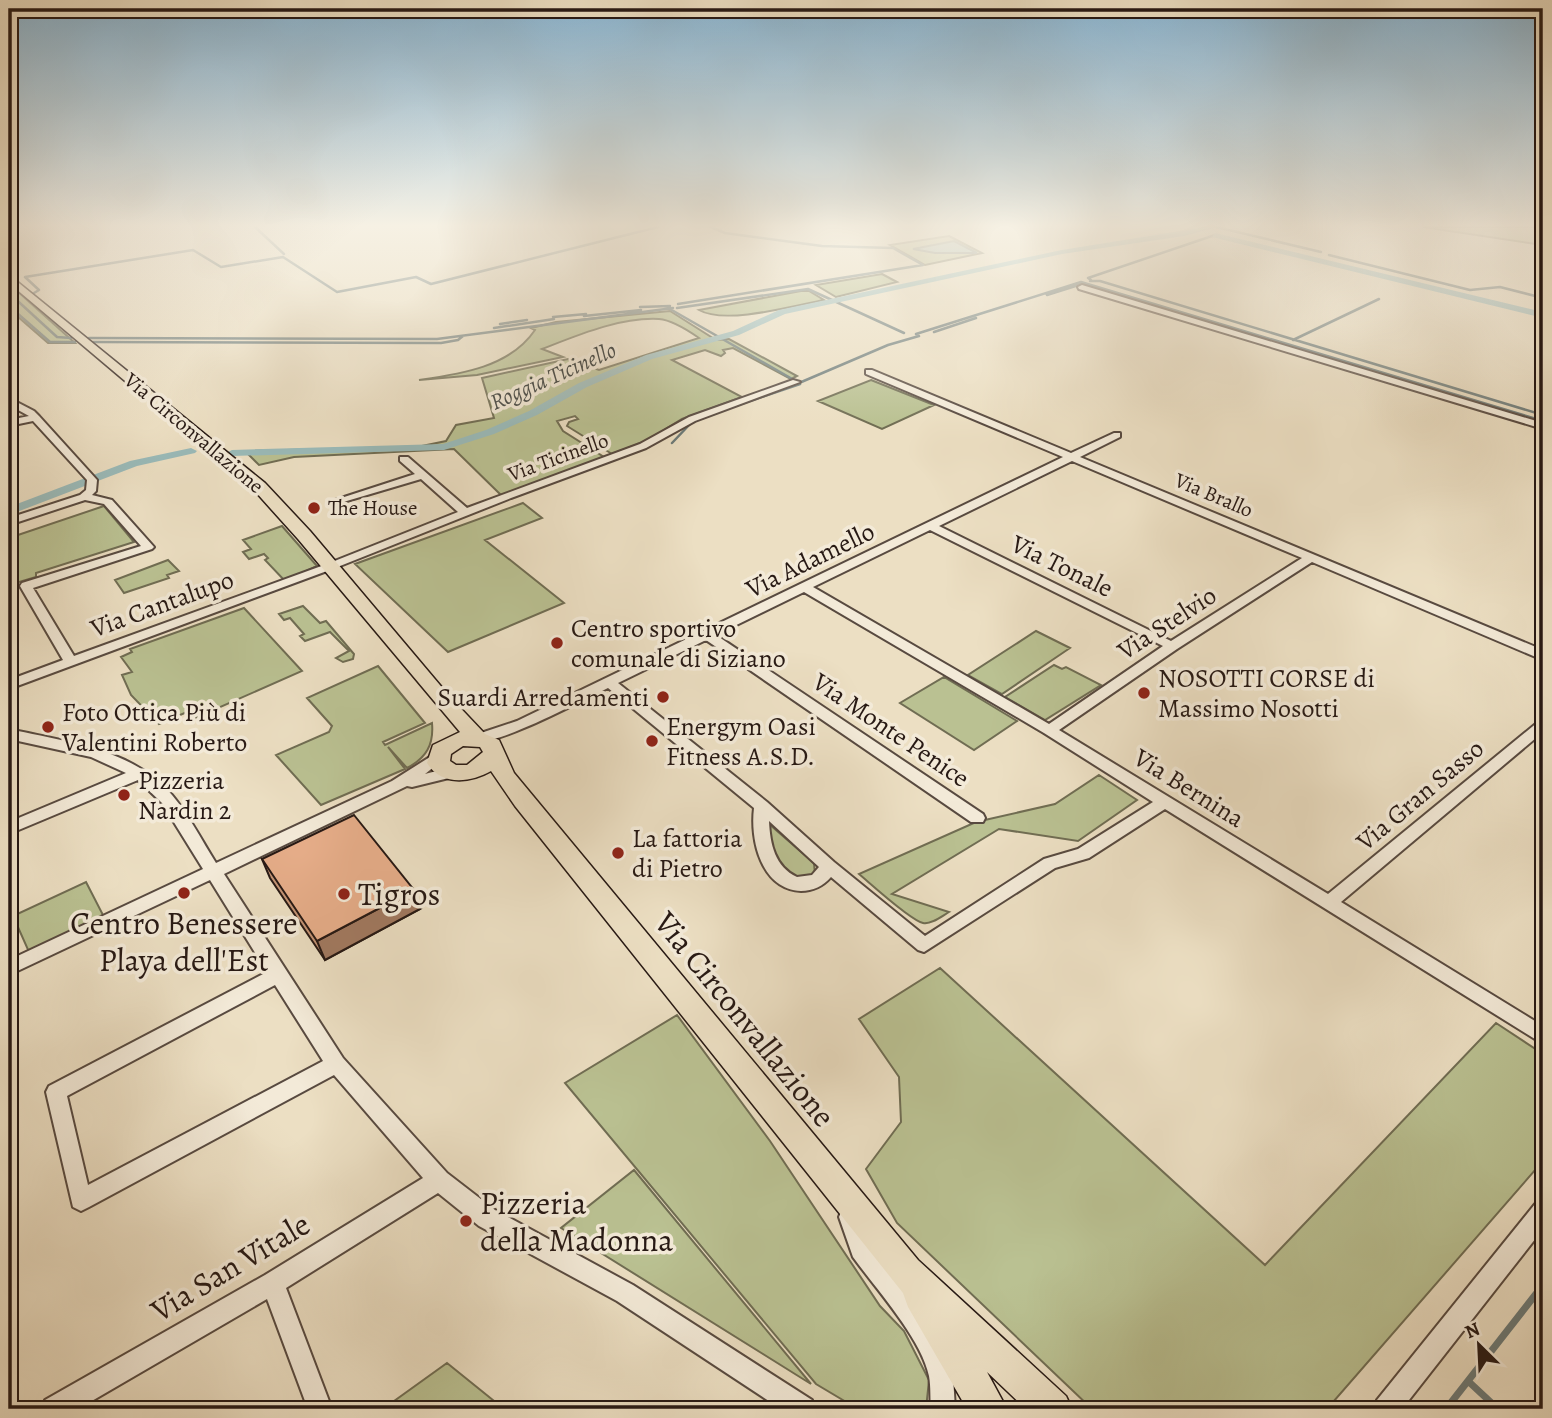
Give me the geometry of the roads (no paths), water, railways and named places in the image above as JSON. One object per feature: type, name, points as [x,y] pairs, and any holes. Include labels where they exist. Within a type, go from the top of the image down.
[{"type":"main road","name":"Via Circonvallazione","points":[[27,293],[237,466],[331,566],[443,702],[486,745],[504,776],[523,800],[906,1272]]},
{"type":"main road","points":[[443,702],[447,723],[448,764]]},
{"type":"main road","points":[[457,740],[486,745],[479,769],[448,764],[457,740]]},
{"type":"main road","points":[[448,764],[523,800]]},
{"type":"main road","points":[[906,1272],[988,1409]]},
{"type":"main road","points":[[906,1272],[1053,1409]]},
{"type":"street","points":[[1102,293],[1543,426]]},
{"type":"street","name":"Via Brallo","points":[[869,372],[1543,655]]},
{"type":"street","name":"Via Ticinello","points":[[331,566],[643,446],[692,419],[796,382]]},
{"type":"street","points":[[9,401],[36,418],[88,475],[91,491],[84,497],[9,522]]},
{"type":"street","points":[[9,423],[36,418]]},
{"type":"street","name":"Via Adamello","points":[[486,745],[522,724],[932,527],[1116,435]]},
{"type":"street","points":[[404,459],[466,513]]},
{"type":"street","points":[[340,500],[423,475]]},
{"type":"street","points":[[71,662],[26,586],[148,547],[108,502],[84,497]]},
{"type":"street","name":"Via Tonale","points":[[932,527],[1172,646]]},
{"type":"street","name":"Via Stelvio","points":[[1049,730],[1172,646],[1312,557]]},
{"type":"street","name":"Via Cantalupo","points":[[9,685],[331,566]]},
{"type":"street","name":"Via Bernina","points":[[806,587],[1049,730],[1543,1036]]},
{"type":"street","name":"Via Monte Penice","points":[[707,635],[977,818]]},
{"type":"street","points":[[609,682],[762,806],[828,866],[924,945],[1050,863],[1083,855],[1164,802]]},
{"type":"street","name":"Via Gran Sasso","points":[[1329,903],[1543,725]]},
{"type":"street","points":[[9,734],[95,753],[141,773],[167,799],[336,1064],[439,1180],[487,1218],[625,1293],[809,1409]]},
{"type":"street","points":[[9,968],[397,785],[448,764]]},
{"type":"street","points":[[9,828],[141,773]]},
{"type":"street","points":[[762,806],[762,837],[776,872],[789,882],[809,885],[823,876],[828,866]]},
{"type":"street","points":[[279,974],[56,1092],[81,1200],[336,1064]]},
{"type":"street","name":"Via San Vitale","points":[[54,1409],[272,1283],[439,1180]]},
{"type":"street","points":[[838,1190],[861,1249],[914,1320],[928,1345],[941,1376],[943,1409]]},
{"type":"street","points":[[1386,1409],[1543,1212]]},
{"type":"street","points":[[272,1283],[320,1409]]},
{"type":"street","points":[[783,1394],[803,1409]]},
{"type":"waterway","points":[[9,293],[57,337],[71,338]]},
{"type":"waterway","points":[[678,304],[746,293]]},
{"type":"waterway","points":[[677,308],[779,293]]},
{"type":"waterway","points":[[817,293],[904,333]]},
{"type":"waterway","name":"Roggia Ticinello","points":[[232,453],[444,447],[490,432],[533,413],[583,385],[649,357],[736,333],[782,312],[870,293]]},
{"type":"waterway","points":[[916,334],[1046,293]]},
{"type":"waterway","points":[[1047,295],[1053,293]]},
{"type":"waterway","points":[[1118,293],[1543,421]]},
{"type":"waterway","points":[[1140,293],[1294,340]]},
{"type":"waterway","points":[[1454,293],[1543,315]]},
{"type":"waterway","points":[[1524,293],[1543,298]]},
{"type":"waterway","points":[[1294,340],[1379,299]]},
{"type":"waterway","points":[[9,306],[50,342],[75,342]]},
{"type":"waterway","points":[[640,307],[670,306]]},
{"type":"waterway","points":[[89,338],[437,339],[673,308]]},
{"type":"waterway","points":[[670,309],[794,380]]},
{"type":"waterway","points":[[584,316],[641,310]]},
{"type":"waterway","points":[[553,317],[586,314]]},
{"type":"waterway","points":[[934,332],[976,318]]},
{"type":"waterway","points":[[494,328],[554,319]]},
{"type":"waterway","points":[[500,324],[527,320]]},
{"type":"waterway","points":[[93,342],[441,343],[458,340],[463,336]]},
{"type":"waterway","points":[[799,383],[888,345],[919,336]]},
{"type":"waterway","points":[[1294,340],[1543,415]]},
{"type":"waterway","points":[[735,406],[800,384]]},
{"type":"waterway","points":[[672,443],[691,423]]},
{"type":"waterway","name":"Roggia Ticinello","points":[[9,511],[134,463],[191,451]]},
{"type":"waterway","points":[[1446,1409],[1543,1285]]},
{"type":"waterway","points":[[1468,1381],[1498,1409]]},
{"type":"place","name":"The House","points":[[314,508]]},
{"type":"place","name":"Centro sportivo comunale di Siziano","points":[[557,643]]},
{"type":"place","name":"NOSOTTI CORSE di Massimo Nosotti","points":[[1144,693]]},
{"type":"place","name":"Suardi Arredamenti","points":[[663,697]]},
{"type":"place","name":"Foto Ottica Più di Valentini Roberto","points":[[48,727]]},
{"type":"place","name":"Energym Oasi Fitness A.S.D.","points":[[652,741]]},
{"type":"place","name":"Pizzeria Nardin 2","points":[[124,795]]},
{"type":"place","name":"La fattoria di Pietro","points":[[618,853]]},
{"type":"place","name":"Centro Benessere Playa dell'Est","points":[[184,893]]},
{"type":"place","name":"Tigros","points":[[344,894]]},
{"type":"place","name":"Pizzeria della Madonna","points":[[466,1221]]}]
